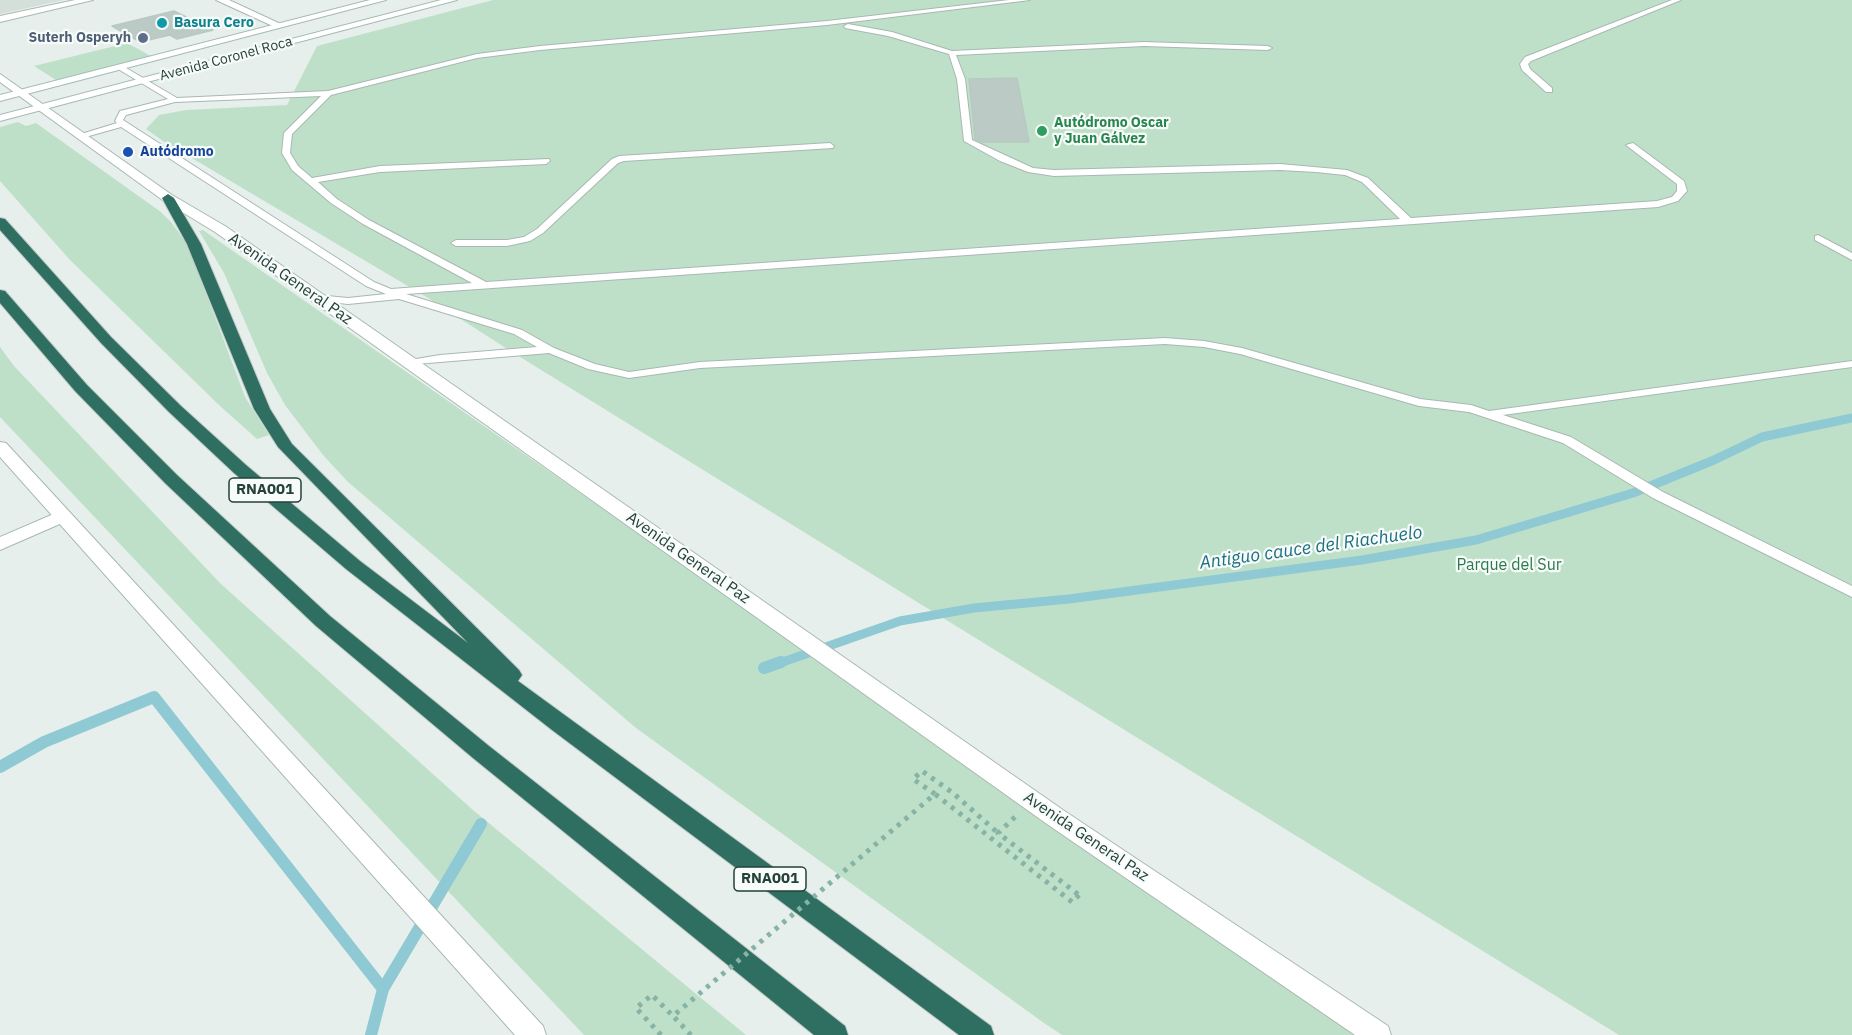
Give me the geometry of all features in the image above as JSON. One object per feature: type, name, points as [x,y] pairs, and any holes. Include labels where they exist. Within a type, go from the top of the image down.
[{"type":"highway","points":[[168,198],[194,244],[262,409],[286,447],[560,724]]},
{"type":"highway","name":"RNA001","points":[[0,222],[106,340],[175,409],[240,469],[353,565],[560,724],[981,1035]]},
{"type":"highway","name":"RNA001","points":[[0,294],[81,388],[171,478],[323,621],[481,752],[835,1035]]},
{"type":"street","points":[[0,19],[88,0]]},
{"type":"street","points":[[221,0],[280,26]]},
{"type":"street","name":"Avenida Coronel Roca","points":[[0,98],[381,0]]},
{"type":"street","name":"Avenida Coronel Roca","points":[[0,118],[452,0]]},
{"type":"street","name":"Avenida General Paz","points":[[0,77],[168,198],[220,229],[1033,801],[1378,1035]]},
{"type":"street","points":[[0,447],[533,1035]]},
{"type":"street","points":[[0,543],[63,516]]},
{"type":"lane","points":[[1028,0],[827,23],[540,48],[477,56],[328,93],[175,100],[123,113],[119,121],[370,284],[395,294],[519,332],[549,350],[592,367],[628,375],[700,365],[1165,341],[1204,344],[1242,351],[1419,402],[1471,409],[1567,440],[1658,495],[1852,592]]},
{"type":"lane","points":[[1549,90],[1526,70],[1524,64],[1528,59],[1678,0]]},
{"type":"lane","points":[[827,23],[889,34],[952,53],[1144,44],[1268,48]]},
{"type":"lane","points":[[952,53],[961,79],[968,141],[1022,166],[1054,173],[1316,169],[1347,173],[1365,180],[1407,220]]},
{"type":"lane","points":[[121,67],[175,100]]},
{"type":"lane","points":[[328,93],[288,133],[285,143],[286,153],[295,168],[334,201],[366,222],[484,285]]},
{"type":"lane","points":[[81,135],[123,124]]},
{"type":"lane","points":[[456,243],[507,243],[527,239],[540,231],[615,161],[622,158],[830,146]]},
{"type":"lane","points":[[317,298],[348,301],[484,285],[1658,204],[1675,199],[1682,191],[1681,183],[1630,146]]},
{"type":"lane","points":[[310,181],[380,169],[546,161]]},
{"type":"lane","points":[[1818,238],[1852,257]]},
{"type":"lane","points":[[408,363],[440,358],[549,350]]},
{"type":"lane","points":[[1488,414],[1852,364]]},
{"type":"path","points":[[922,771],[953,793],[998,833],[1079,895],[1072,902],[935,794],[913,779],[922,771]]},
{"type":"path","points":[[673,1016],[935,794]]},
{"type":"path","points":[[998,833],[1033,801]]},
{"type":"path","points":[[662,1035],[636,1008],[652,995],[691,1035]]},
{"type":"shaded area","points":[[0,0],[64,0],[0,14]]},
{"type":"green space","name":"Parque del Sur","points":[[493,0],[1852,0],[1852,1035],[1619,1035],[428,298],[146,129],[159,115],[186,110],[287,105],[317,46]]},
{"type":"green space","points":[[127,43],[151,56],[56,80],[34,66]]},
{"type":"green space","points":[[18,122],[26,126],[36,123],[161,212],[171,222],[188,245],[245,397],[269,435],[257,439],[220,406],[70,260],[0,181],[0,127]]},
{"type":"green space","points":[[203,230],[1357,1035],[1062,1035],[1044,1023],[636,728],[348,482],[323,455],[285,405],[267,373],[224,273],[199,231]]},
{"type":"green space","points":[[0,347],[14,366],[221,584],[473,810],[746,1035],[584,1035],[0,417]]},
{"type":"building","name":"Basura Cero","points":[[174,11],[213,30],[177,39],[170,35],[140,42],[112,26]]},
{"type":"building","points":[[1017,78],[1029,142],[982,142],[975,139],[969,79]]},
{"type":"waterway","name":"Antiguo cauce del Riachuelo","points":[[777,664],[900,621],[974,608],[1069,599],[1362,560],[1476,540],[1633,493],[1714,460],[1762,437],[1852,418]]},
{"type":"waterway","name":"Antiguo cauce del Riachuelo","points":[[764,668],[781,662]]},
{"type":"waterway","points":[[0,767],[44,742],[154,697],[383,989]]},
{"type":"waterway","name":"Antiguo cauce del Riachuelo","points":[[383,989],[481,824]]},
{"type":"waterway","name":"Antiguo cauce del Riachuelo","points":[[371,1035],[383,989]]},
{"type":"place","name":"Basura Cero","points":[[162,23]]},
{"type":"place","name":"Suterh Osperyh","points":[[143,38]]},
{"type":"place","name":"Autódromo Oscar y Juan Gálvez","points":[[1042,131]]},
{"type":"place","name":"Autódromo","points":[[128,152]]}]
